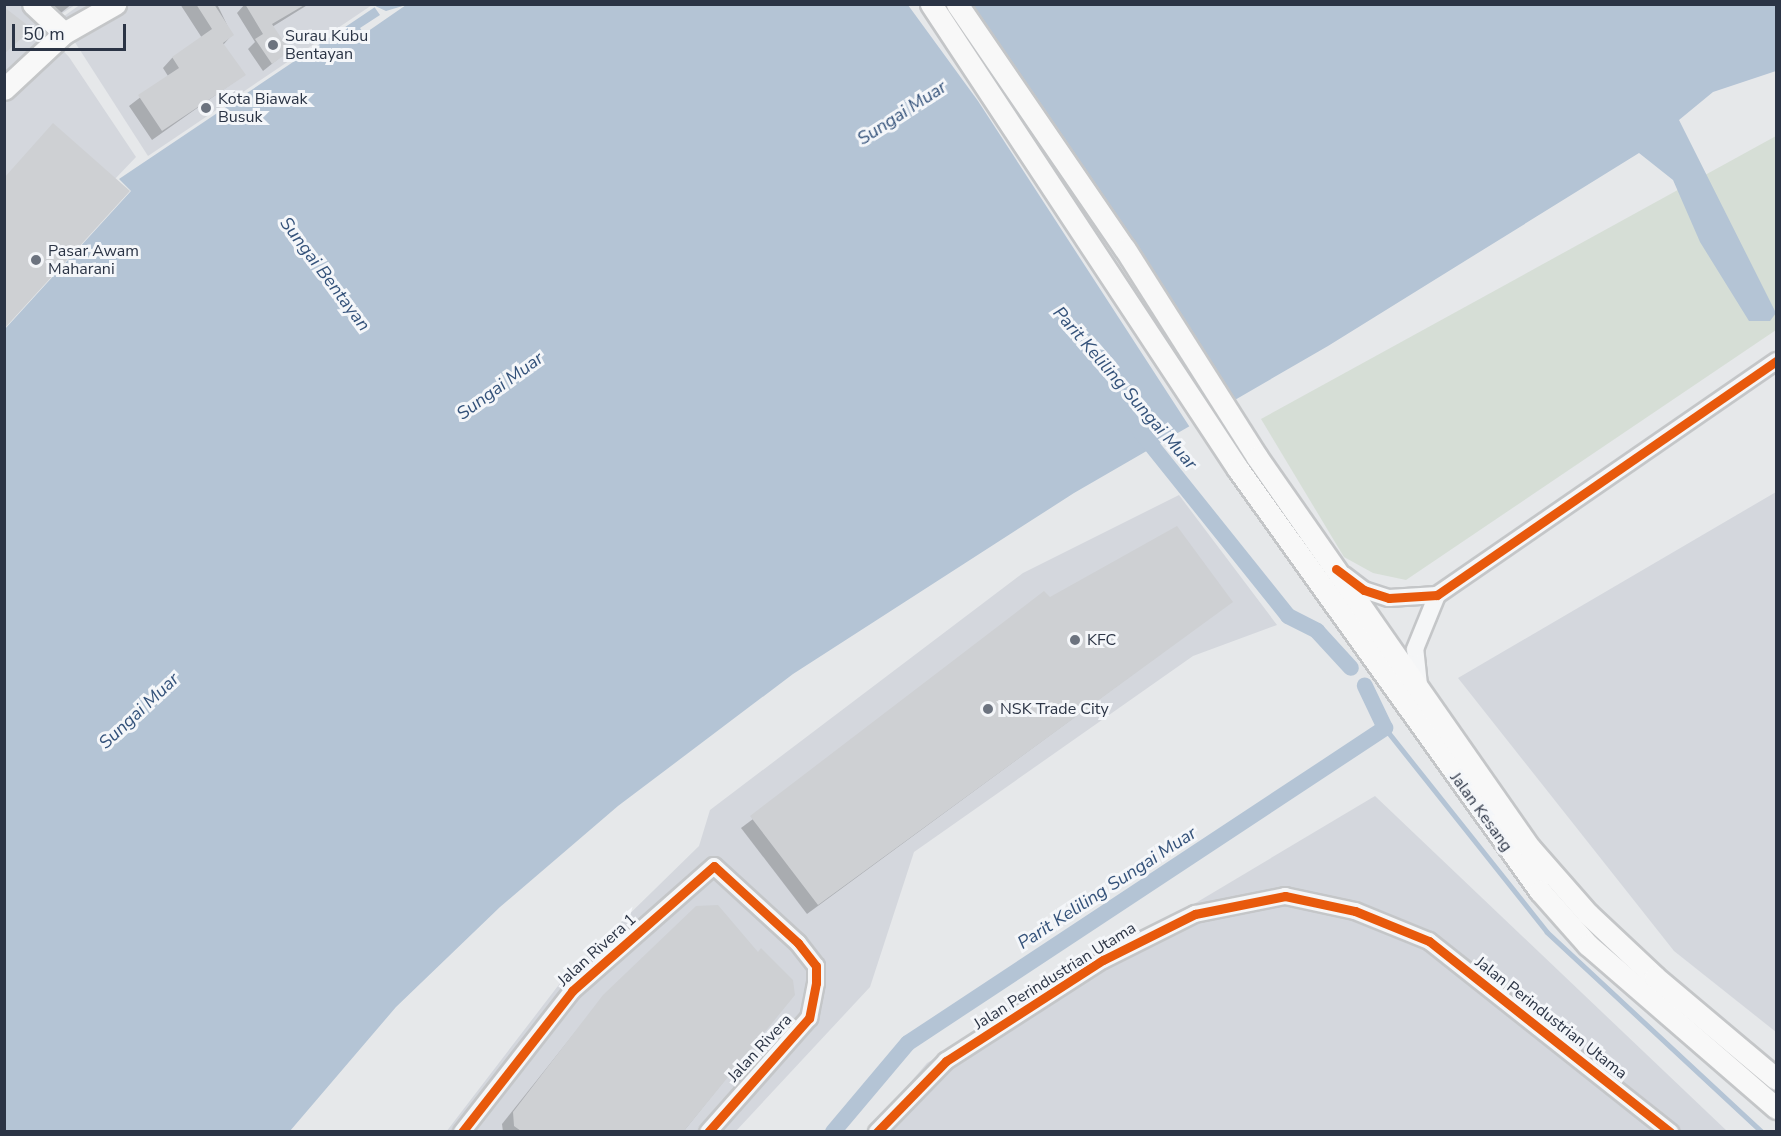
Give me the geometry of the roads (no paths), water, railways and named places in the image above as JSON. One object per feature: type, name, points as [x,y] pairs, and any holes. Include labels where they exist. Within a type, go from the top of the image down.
[{"type":"main road","points":[[33,4],[64,33]]},
{"type":"main road","points":[[4,89],[64,33],[115,4]]},
{"type":"main road","name":"Jalan Kesang","points":[[931,4],[1238,469],[1540,891],[1588,945],[1776,1108]]},
{"type":"main road","name":"Jalan Kesang","points":[[957,4],[1125,249],[1257,457],[1336,569],[1425,702],[1530,848],[1588,914],[1776,1079]]},
{"type":"street","points":[[1336,569],[1364,590],[1389,598],[1437,595],[1776,361]]},
{"type":"street","points":[[1425,702],[1415,649],[1437,595]]},
{"type":"street","name":"Jalan Rivera 1","points":[[465,1130],[572,991],[714,866],[773,923]]},
{"type":"street","name":"Jalan Perindustrian Utama","points":[[877,1131],[946,1061],[1103,960],[1195,914],[1285,896],[1356,910],[1429,941],[1670,1131]]},
{"type":"street","name":"Jalan Rivera","points":[[708,1131],[809,1018],[814,1003],[816,966],[773,923]]},
{"type":"water","points":[[378,5],[1776,5],[1776,71],[1713,92],[1679,120],[1776,313],[1770,321],[1749,321],[1700,242],[1673,180],[1639,153],[1328,346],[1074,493],[793,674],[618,806],[500,907],[396,1007],[290,1131],[5,1131],[4,330],[131,191],[119,179]]},
{"type":"waterway","name":"Parit Keliling Sungai Muar","points":[[1140,431],[1288,616],[1317,631],[1351,668]]},
{"type":"waterway","name":"Parit Keliling Sungai Muar","points":[[833,1132],[908,1043],[1385,728],[1365,686]]},
{"type":"waterway","points":[[1385,728],[1547,932],[1762,1132]]},
{"type":"place","name":"Surau Kubu Bentayan","points":[[273,45]]},
{"type":"place","name":"Kota Biawak Busuk","points":[[206,108]]},
{"type":"place","name":"Pasar Awam Maharani","points":[[36,260]]},
{"type":"place","name":"KFC","points":[[1075,640]]},
{"type":"place","name":"NSK Trade City","points":[[988,709]]},
{"type":"water label","name":"Sungai Muar","points":[[902,113]]},
{"type":"water label","name":"Sungai Bentayan","points":[[325,274]]},
{"type":"water label","name":"Sungai Muar","points":[[500,386]]},
{"type":"water label","name":"Sungai Muar","points":[[139,711]]}]
